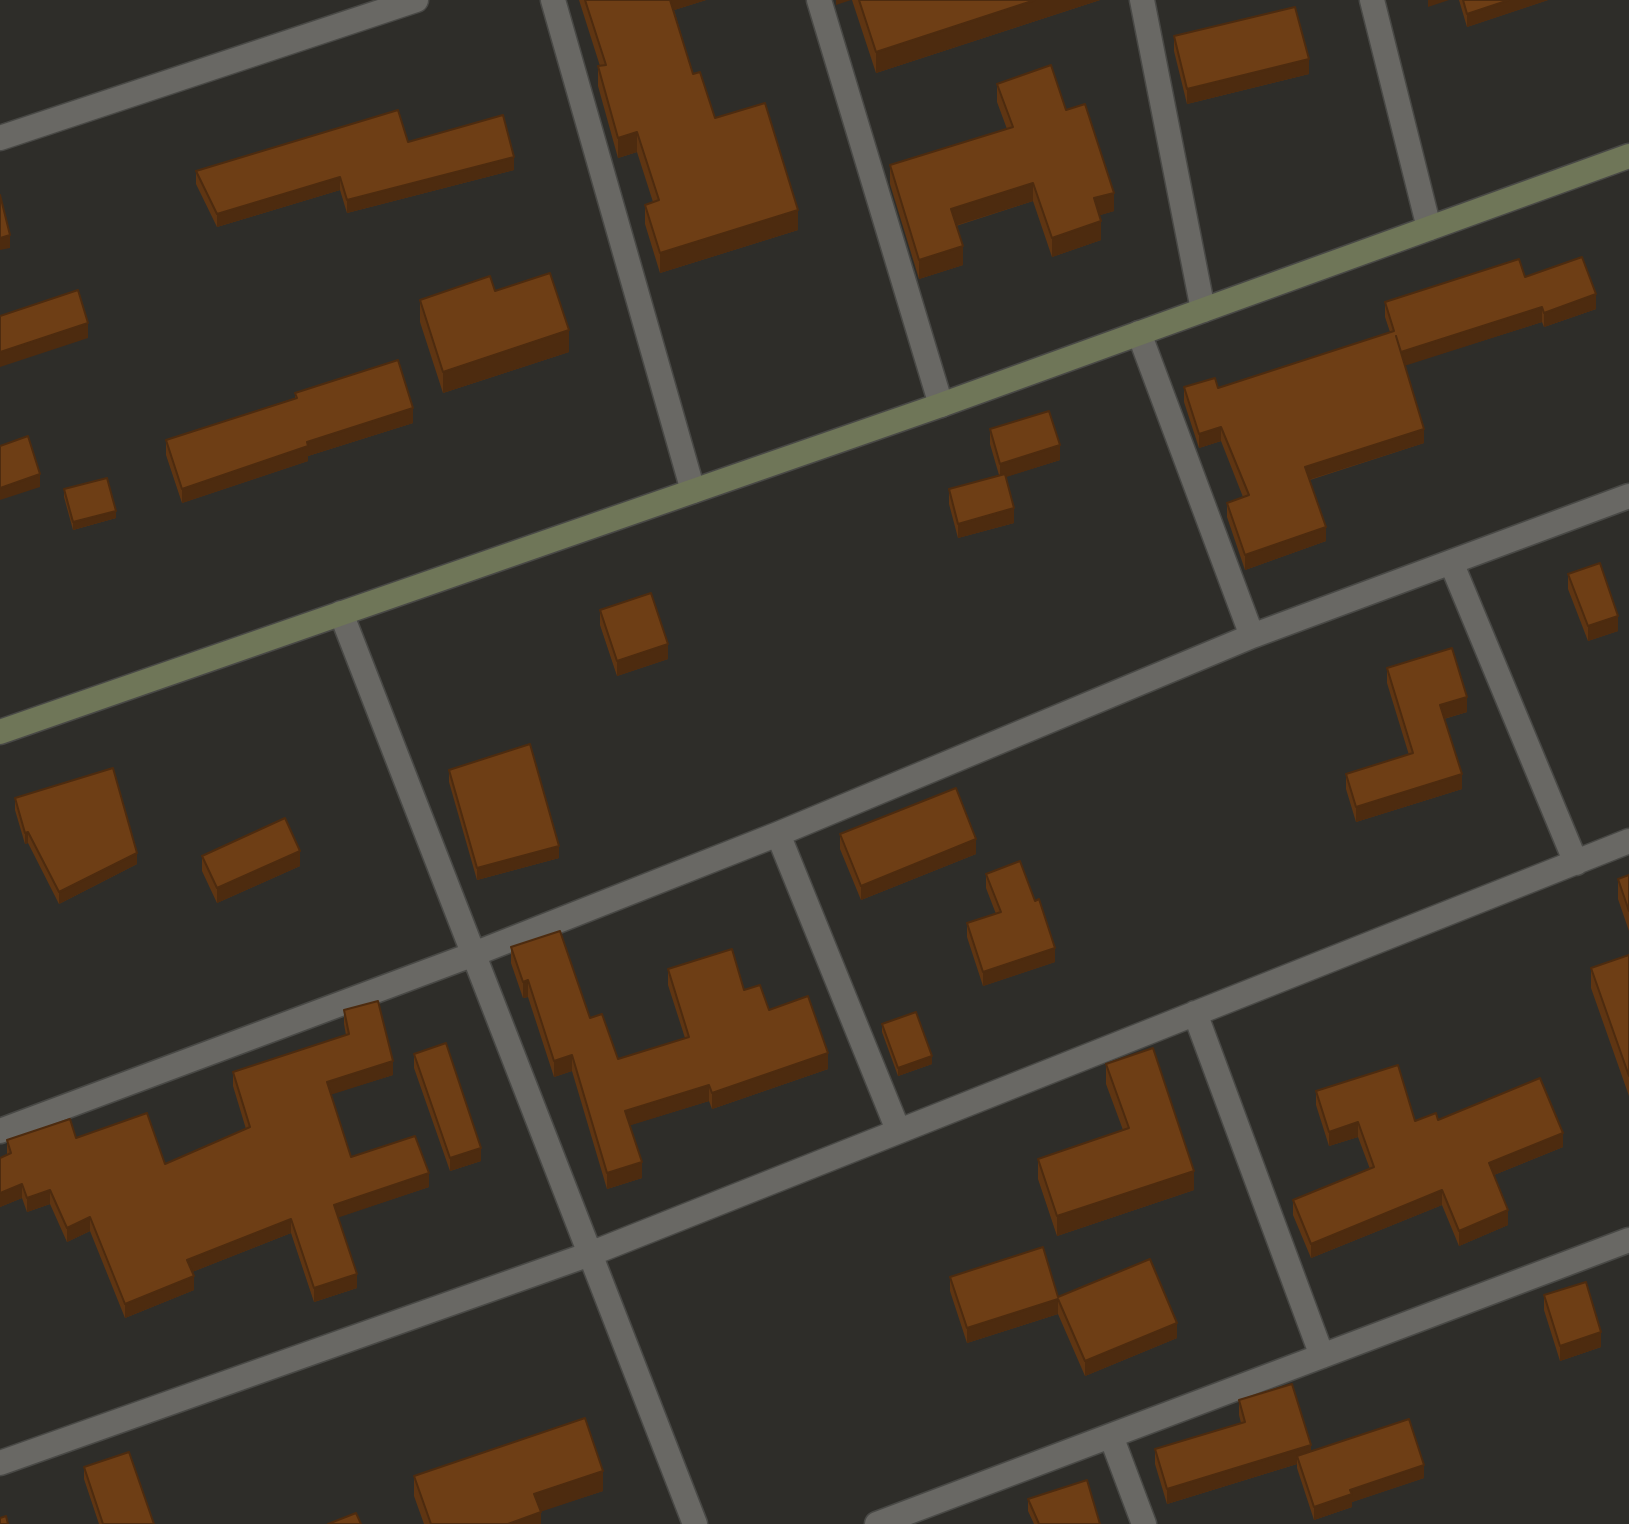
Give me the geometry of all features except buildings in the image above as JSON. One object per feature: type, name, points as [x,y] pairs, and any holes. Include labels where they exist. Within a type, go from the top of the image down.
[{"type":"street","points":[[0,138],[416,0]]},
{"type":"street","points":[[553,0],[693,491]]},
{"type":"street","points":[[819,0],[941,405]]},
{"type":"street","points":[[1142,0],[1203,310]]},
{"type":"street","points":[[1372,0],[1429,228]]},
{"type":"street","points":[[0,732],[941,405],[1629,156]]},
{"type":"street","points":[[1139,333],[1252,636]]},
{"type":"street","points":[[0,1131],[474,954],[778,834],[1252,636],[1629,496]]},
{"type":"street","points":[[1451,562],[1576,863]]},
{"type":"street","points":[[341,613],[695,1524]]},
{"type":"street","points":[[778,834],[898,1130]]},
{"type":"street","points":[[0,1463],[590,1254],[1629,841]]},
{"type":"street","points":[[1195,1013],[1322,1356]]},
{"type":"street","points":[[877,1524],[1629,1240]]},
{"type":"street","points":[[1111,1436],[1144,1524]]}]
